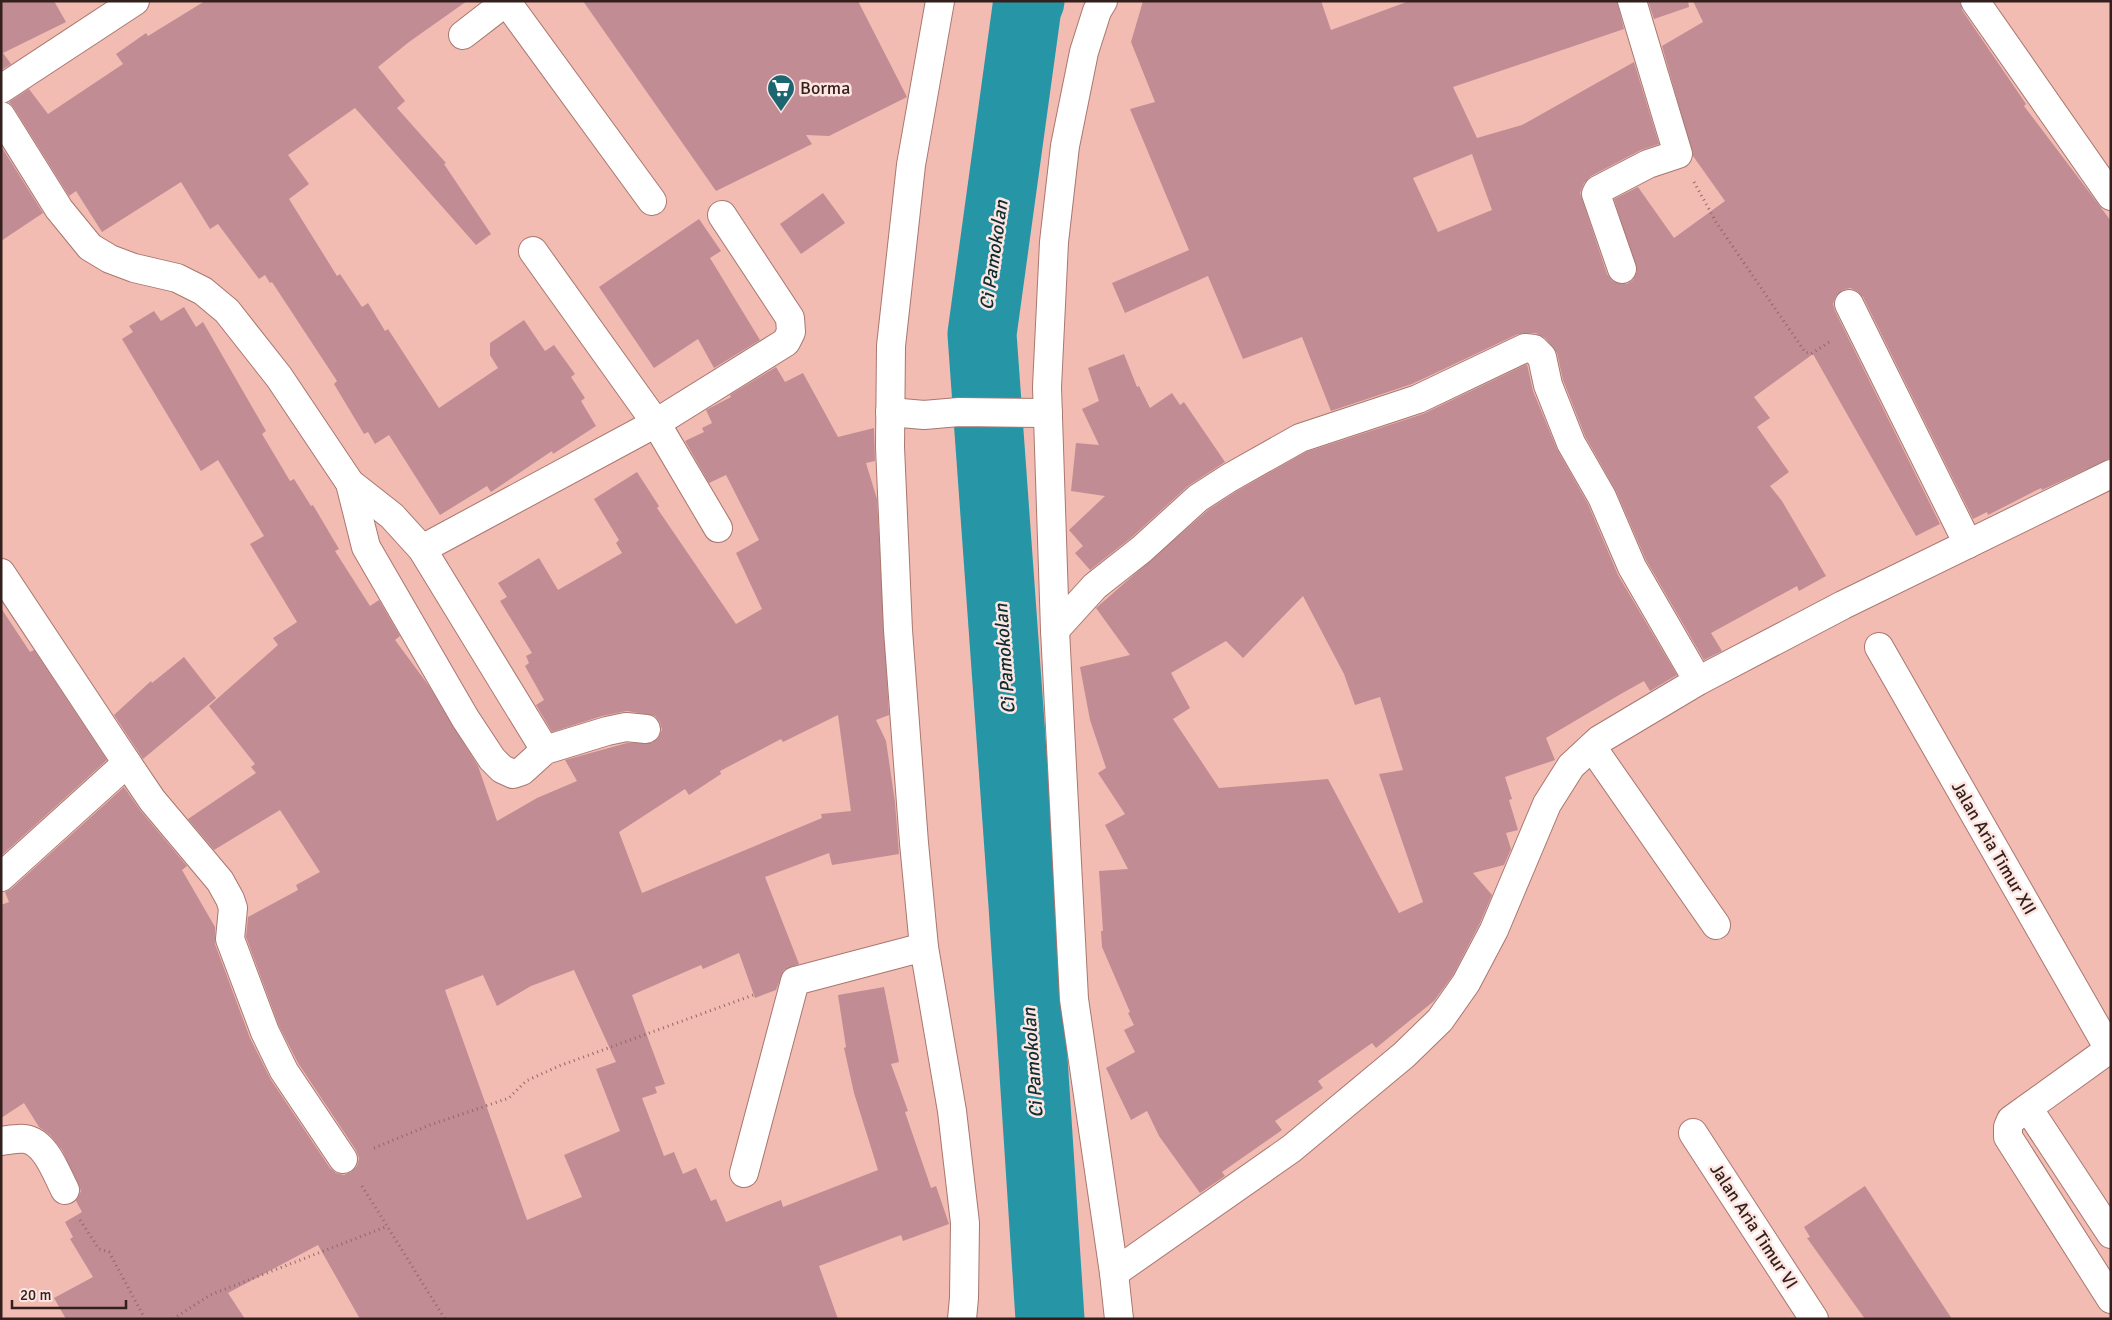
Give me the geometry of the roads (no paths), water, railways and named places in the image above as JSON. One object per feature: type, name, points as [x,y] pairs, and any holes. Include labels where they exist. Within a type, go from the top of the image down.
[{"type":"street","points":[[1,89],[136,1]]},
{"type":"street","points":[[463,35],[506,1],[652,202]]},
{"type":"street","points":[[940,1],[911,165],[891,346],[890,412],[898,630],[924,947],[952,1111],[965,1223],[962,1319]]},
{"type":"street","points":[[1103,1],[1097,11],[1084,52],[1065,146],[1054,242],[1047,387],[1055,630],[1074,999],[1119,1319]]},
{"type":"street","points":[[1622,270],[1596,194],[1598,190],[1648,164],[1678,154],[1632,1]]},
{"type":"street","points":[[1975,1],[2111,196]]},
{"type":"street","points":[[1,116],[59,209],[90,247],[110,259],[134,268],[177,278],[203,291],[227,311],[279,377],[350,483],[392,516],[422,548],[545,750]]},
{"type":"street","points":[[422,548],[656,424],[786,342],[791,332],[790,318],[722,215]]},
{"type":"street","points":[[533,251],[656,424],[718,528]]},
{"type":"street","points":[[1854,314],[1880,371],[1968,544]]},
{"type":"street","points":[[1055,630],[1096,586],[1142,549],[1198,498],[1229,478],[1300,438],[1418,399],[1525,348],[1534,349],[1542,358],[1548,385],[1571,443],[1608,507],[1632,567],[1698,681]]},
{"type":"street","points":[[890,412],[924,415],[959,412],[1048,413]]},
{"type":"street","points":[[1114,1273],[1291,1149],[1404,1055],[1440,1020],[1466,983],[1494,930],[1547,804],[1571,766],[1592,747],[1643,712],[1698,681],[1843,605],[2111,474]]},
{"type":"street","points":[[350,483],[366,547],[465,718],[492,759],[502,769],[513,774],[522,771],[545,750],[626,727],[646,729]]},
{"type":"street","points":[[1,573],[152,800],[220,881],[233,908],[230,939],[265,1032],[284,1071],[343,1159]]},
{"type":"street","name":"Jalan Aria Timur XII","points":[[1879,647],[2110,1049]]},
{"type":"street","points":[[1592,747],[1716,925]]},
{"type":"street","points":[[1,877],[127,763]]},
{"type":"street","points":[[744,1173],[795,980],[924,947]]},
{"type":"street","points":[[2110,1049],[2011,1120],[2008,1128],[2008,1137],[2111,1299]]},
{"type":"street","points":[[2028,1108],[2111,1234]]},
{"type":"street","name":"Jalan Aria Timur VI","points":[[1693,1133],[1814,1319]]},
{"type":"street","points":[[1,1141],[24,1139],[34,1142],[42,1148],[65,1190]]},
{"type":"waterway","name":"Ci Pamokolan","points":[[1030,1],[1027,7],[982,334],[1023,905],[1050,1319]]},
{"type":"place","name":"Borma","points":[[781,112]]}]
